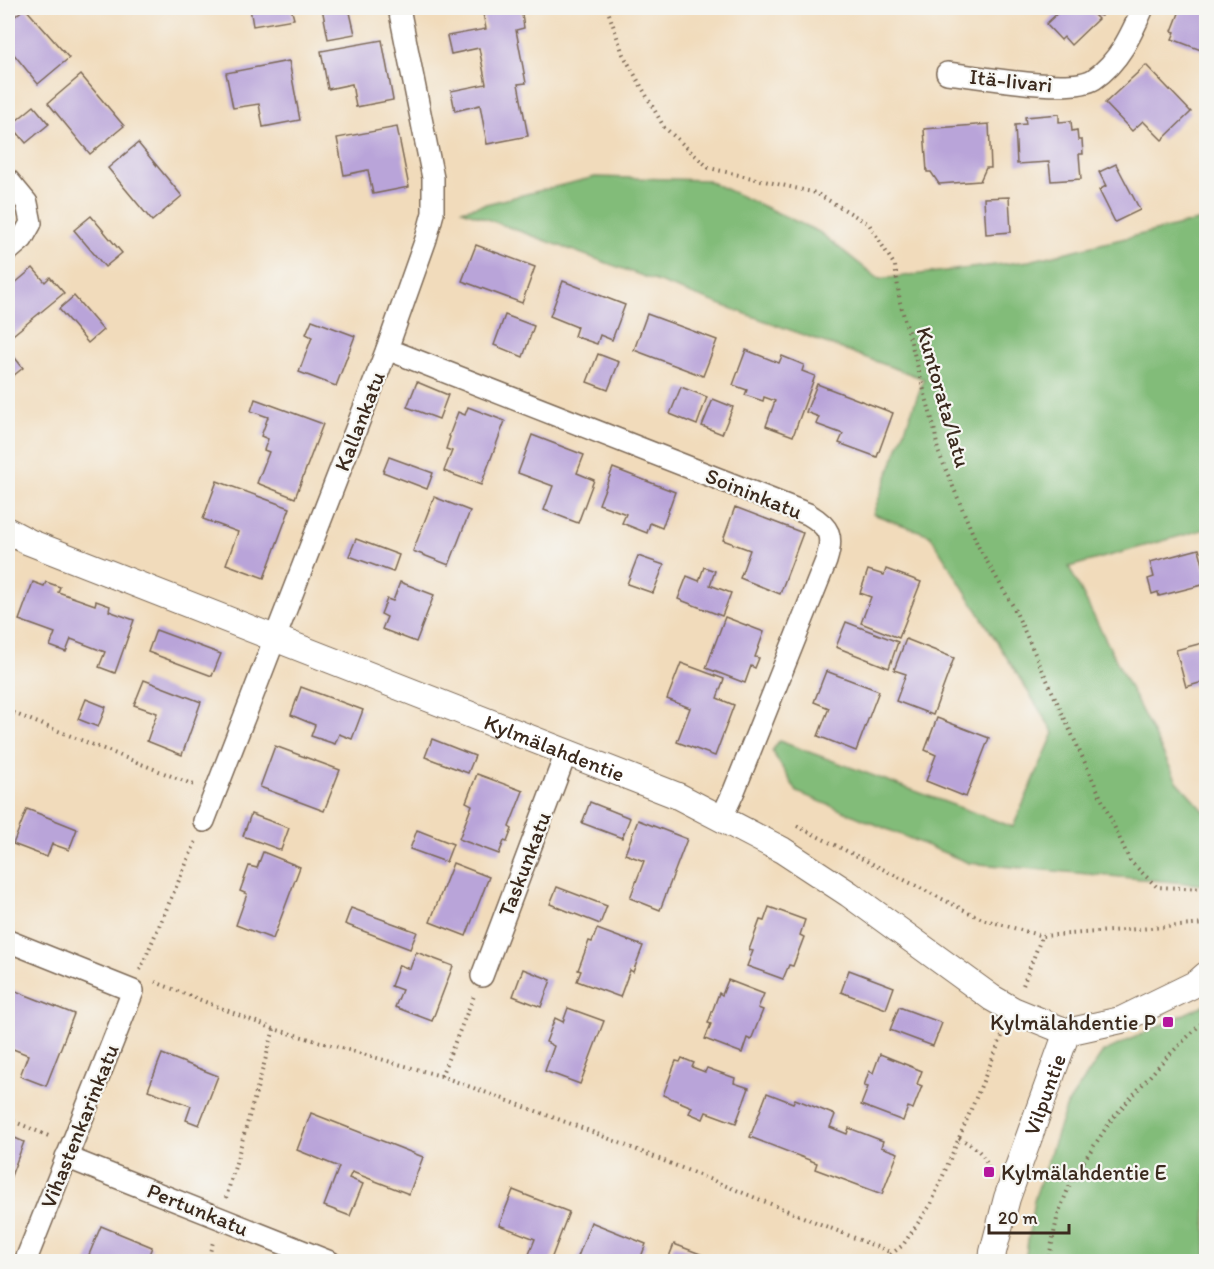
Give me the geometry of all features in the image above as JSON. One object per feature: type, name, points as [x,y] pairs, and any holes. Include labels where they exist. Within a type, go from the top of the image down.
[{"type":"street","name":"Kallankatu","points":[[204,821],[387,349],[433,213],[433,178],[399,8]]},
{"type":"street","name":"Itä-Iivari","points":[[947,73],[1055,86],[1092,81],[1119,57],[1143,8]]},
{"type":"street","points":[[8,180],[27,203],[32,223],[22,239],[8,251]]},
{"type":"street","name":"Soininkatu","points":[[387,349],[808,514],[823,522],[830,533],[831,548],[721,819]]},
{"type":"street","name":"Kylmälahdentie","points":[[8,531],[29,542],[678,796],[782,850],[811,868],[992,998],[1013,1010],[1067,1032]]},
{"type":"street","name":"Taskunkatu","points":[[482,976],[566,753]]},
{"type":"street","points":[[8,941],[135,983]]},
{"type":"street","points":[[1067,1032],[1121,1020],[1197,983],[1206,975]]},
{"type":"street","name":"Vihastenkarinkatu","points":[[25,1262],[135,983]]},
{"type":"street","name":"Vilpuntie","points":[[992,1262],[1007,1198],[1067,1032]]},
{"type":"street","name":"Pertunkatu","points":[[66,1156],[330,1262]]},
{"type":"path","name":"Kuntorata/latu","points":[[607,8],[623,54],[664,127],[709,168],[816,193],[869,224],[895,266],[900,303],[931,416],[938,451],[978,546],[1013,606],[1130,861],[1157,887],[1206,889]]},
{"type":"path","points":[[8,711],[214,793]]},
{"type":"path","points":[[204,821],[135,983],[274,1029],[441,1076],[590,1131],[892,1253]]},
{"type":"path","points":[[881,1262],[903,1245],[931,1204],[1042,936]]},
{"type":"path","points":[[441,1076],[482,976]]},
{"type":"path","points":[[1048,1262],[1058,1215],[1073,1177],[1112,1119],[1163,1061],[1206,1019]]},
{"type":"path","points":[[220,1218],[274,1029]]},
{"type":"path","points":[[8,1119],[55,1138],[66,1156]]},
{"type":"path","points":[[959,1138],[976,1148],[986,1158],[989,1172]]},
{"type":"green space","points":[[595,177],[706,180],[819,232],[879,279],[1029,261],[1206,219],[1206,529],[1069,567],[1177,781],[1206,813],[1206,885],[969,863],[797,792],[772,751],[779,741],[1013,827],[1054,733],[930,535],[873,514],[924,379],[462,210]]},
{"type":"green space","points":[[1206,1004],[1206,1261],[1025,1261],[1034,1200],[1067,1105],[1103,1052]]},
{"type":"building","points":[[25,8],[69,58],[38,84],[8,47],[8,22]]},
{"type":"building","points":[[250,8],[291,8],[294,19],[253,26]]},
{"type":"building","points":[[322,8],[349,8],[355,34],[328,39]]},
{"type":"building","points":[[482,8],[521,8],[524,28],[516,30],[526,83],[518,84],[528,136],[487,144],[480,105],[455,111],[451,91],[486,84],[479,48],[451,54],[447,36],[486,29]]},
{"type":"building","points":[[1063,8],[1104,8],[1101,16],[1092,13],[1098,19],[1071,45],[1064,37],[1061,40],[1046,24]]},
{"type":"building","points":[[1181,8],[1206,8],[1206,52],[1172,39],[1175,32],[1172,31]]},
{"type":"building","points":[[382,40],[393,100],[356,107],[352,84],[328,89],[321,51]]},
{"type":"building","points":[[289,61],[300,120],[263,127],[259,104],[233,108],[226,73]]},
{"type":"building","points":[[1146,65],[1191,112],[1162,140],[1143,121],[1132,131],[1105,103]]},
{"type":"building","points":[[81,75],[124,126],[90,154],[48,103]]},
{"type":"building","points":[[34,106],[49,124],[26,143],[11,125]]},
{"type":"building","points":[[1059,114],[1059,122],[1071,121],[1072,131],[1077,130],[1078,140],[1082,140],[1083,154],[1079,154],[1081,179],[1051,181],[1049,162],[1017,164],[1015,125],[1026,124],[1025,117]]},
{"type":"building","points":[[1206,123],[1206,135],[1201,130]]},
{"type":"building","points":[[989,124],[991,168],[986,168],[980,181],[939,184],[931,172],[927,172],[924,129]]},
{"type":"building","points":[[397,127],[409,187],[373,194],[368,170],[344,175],[337,138]]},
{"type":"building","points":[[138,143],[182,196],[152,221],[108,168]]},
{"type":"building","points":[[1116,164],[1140,210],[1115,222],[1099,190],[1106,186],[1099,172]]},
{"type":"building","points":[[1009,197],[1011,232],[986,234],[984,198]]},
{"type":"building","points":[[91,216],[122,253],[105,267],[74,230]]},
{"type":"building","points":[[476,245],[535,267],[522,303],[462,281]]},
{"type":"building","points":[[33,268],[45,282],[50,277],[64,293],[8,339],[8,289]]},
{"type":"building","points":[[563,281],[625,305],[612,340],[600,335],[597,344],[574,336],[577,327],[550,316]]},
{"type":"building","points":[[74,296],[103,330],[88,343],[59,309]]},
{"type":"building","points":[[647,314],[717,340],[703,376],[634,350]]},
{"type":"building","points":[[505,315],[534,326],[523,357],[494,345]]},
{"type":"building","points":[[312,320],[355,336],[336,386],[299,372],[312,337],[306,334]]},
{"type":"building","points":[[8,349],[23,368],[8,380]]},
{"type":"building","points":[[746,350],[779,363],[782,356],[804,365],[802,371],[815,376],[793,436],[766,426],[775,401],[764,397],[763,401],[745,395],[747,390],[733,385]]},
{"type":"building","points":[[598,354],[619,362],[608,390],[587,382]]},
{"type":"building","points":[[417,382],[448,395],[439,419],[407,407]]},
{"type":"building","points":[[817,384],[893,413],[877,457],[839,443],[843,434],[816,424],[819,417],[806,412]]},
{"type":"building","points":[[681,387],[707,397],[697,425],[670,414]]},
{"type":"building","points":[[255,399],[323,424],[295,498],[257,483],[269,452],[264,450],[268,439],[261,436],[268,417],[251,411]]},
{"type":"building","points":[[713,399],[733,407],[722,434],[702,426]]},
{"type":"building","points":[[468,407],[505,421],[481,485],[444,471],[452,451],[446,449],[449,436],[458,412],[465,415]]},
{"type":"building","points":[[532,435],[584,455],[577,473],[594,480],[578,523],[544,510],[553,486],[518,473]]},
{"type":"building","points":[[389,457],[433,473],[427,489],[383,472]]},
{"type":"building","points":[[613,468],[675,492],[662,528],[650,523],[647,533],[622,523],[626,514],[599,504]]},
{"type":"building","points":[[217,481],[290,508],[264,578],[226,564],[238,532],[203,519]]},
{"type":"building","points":[[434,497],[470,511],[449,565],[413,551]]},
{"type":"building","points":[[735,507],[803,533],[780,594],[740,578],[750,550],[723,540]]},
{"type":"building","points":[[356,539],[399,555],[393,572],[349,556]]},
{"type":"building","points":[[1199,549],[1206,584],[1159,596],[1158,592],[1152,594],[1148,579],[1154,577],[1150,562]]},
{"type":"building","points":[[638,556],[664,565],[653,593],[627,584]]},
{"type":"building","points":[[704,567],[715,571],[710,585],[731,593],[722,616],[678,599],[687,576],[699,581]]},
{"type":"building","points":[[886,569],[921,582],[899,638],[861,623],[871,597],[860,593],[868,570],[884,575]]},
{"type":"building","points":[[33,582],[44,586],[46,582],[60,587],[58,592],[95,605],[96,601],[110,606],[109,611],[134,620],[115,673],[99,667],[105,652],[71,639],[66,652],[50,646],[55,633],[19,620]]},
{"type":"building","points":[[400,582],[434,595],[416,642],[382,629],[387,617],[381,614],[387,599],[393,601]]},
{"type":"building","points":[[725,617],[764,632],[755,657],[759,658],[755,668],[751,666],[745,683],[706,668]]},
{"type":"building","points":[[846,622],[898,642],[889,668],[836,647]]},
{"type":"building","points":[[156,630],[221,654],[212,676],[148,652]]},
{"type":"building","points":[[906,639],[954,658],[933,715],[896,701],[906,674],[894,670]]},
{"type":"building","points":[[1206,642],[1206,681],[1186,687],[1176,650]]},
{"type":"building","points":[[681,663],[724,679],[717,698],[734,705],[715,756],[677,742],[690,708],[667,699]]},
{"type":"building","points":[[826,671],[879,691],[856,751],[818,736],[829,708],[814,702]]},
{"type":"building","points":[[144,680],[201,702],[182,755],[147,741],[157,713],[134,705]]},
{"type":"building","points":[[301,687],[363,710],[352,739],[339,734],[335,744],[311,736],[315,725],[291,715]]},
{"type":"building","points":[[86,699],[106,707],[98,727],[78,719]]},
{"type":"building","points":[[937,718],[989,738],[966,797],[926,781],[936,755],[925,750]]},
{"type":"building","points":[[432,739],[475,756],[468,773],[425,757]]},
{"type":"building","points":[[275,746],[340,770],[324,811],[260,787]]},
{"type":"building","points":[[477,774],[523,791],[509,827],[512,829],[499,854],[459,839],[472,805],[466,802]]},
{"type":"building","points":[[590,802],[630,818],[622,838],[582,823]]},
{"type":"building","points":[[27,809],[77,829],[69,850],[52,844],[47,857],[13,844]]},
{"type":"building","points":[[251,814],[289,828],[281,850],[243,836]]},
{"type":"building","points":[[638,820],[687,839],[660,910],[630,898],[644,861],[625,854]]},
{"type":"building","points":[[417,830],[453,844],[446,862],[410,849]]},
{"type":"building","points":[[263,852],[300,867],[273,939],[236,925],[247,894],[240,891],[249,866],[257,868]]},
{"type":"building","points":[[453,863],[489,877],[466,936],[430,922]]},
{"type":"building","points":[[557,887],[607,906],[600,924],[550,904]]},
{"type":"building","points":[[769,907],[805,920],[800,935],[804,937],[793,966],[789,965],[783,979],[747,966],[753,951],[749,950],[760,920],[764,921]]},
{"type":"building","points":[[351,908],[417,932],[410,949],[345,924]]},
{"type":"building","points":[[597,929],[643,946],[633,972],[630,970],[620,997],[577,981],[581,971],[578,970],[589,941],[592,942]]},
{"type":"building","points":[[416,952],[453,966],[432,1021],[395,1007],[402,990],[391,986],[399,965],[410,969]]},
{"type":"building","points":[[523,969],[551,980],[541,1007],[513,996]]},
{"type":"building","points":[[849,970],[894,987],[886,1009],[841,992]]},
{"type":"building","points":[[728,980],[764,994],[758,1008],[763,1010],[751,1040],[747,1038],[742,1053],[705,1039],[719,993],[722,995]]},
{"type":"building","points":[[8,988],[74,1014],[46,1086],[20,1076],[28,1055],[8,1047]]},
{"type":"building","points":[[899,1007],[942,1023],[933,1046],[890,1030]]},
{"type":"building","points":[[568,1008],[604,1021],[580,1084],[545,1071],[554,1046],[546,1042],[555,1018],[563,1022]]},
{"type":"building","points":[[162,1054],[218,1076],[199,1125],[186,1120],[191,1106],[148,1090]]},
{"type":"building","points":[[880,1054],[922,1071],[917,1084],[922,1086],[913,1109],[908,1107],[903,1121],[861,1105],[868,1087],[864,1086],[869,1071],[873,1073]]},
{"type":"building","points":[[682,1058],[694,1063],[692,1067],[705,1072],[707,1068],[735,1078],[734,1083],[749,1088],[736,1123],[706,1112],[703,1119],[689,1113],[692,1107],[663,1095],[676,1061],[680,1062]]},
{"type":"building","points":[[767,1093],[793,1103],[795,1099],[835,1115],[830,1127],[847,1134],[849,1128],[883,1141],[881,1147],[898,1153],[882,1194],[815,1169],[817,1163],[750,1137]]},
{"type":"building","points":[[311,1113],[423,1157],[409,1194],[352,1172],[349,1178],[363,1184],[350,1216],[324,1206],[339,1167],[297,1150]]},
{"type":"building","points":[[8,1135],[24,1142],[8,1184]]},
{"type":"building","points":[[513,1190],[569,1212],[550,1262],[526,1262],[535,1239],[499,1225]]},
{"type":"building","points":[[591,1222],[646,1244],[639,1262],[576,1262]]},
{"type":"building","points":[[101,1226],[152,1247],[146,1262],[86,1262]]},
{"type":"building","points":[[674,1244],[703,1255],[701,1262],[667,1262]]},
{"type":"place","name":"Kylmälahdentie P","points":[[1168,1022]]},
{"type":"place","name":"Kylmälahdentie E","points":[[989,1172]]}]
